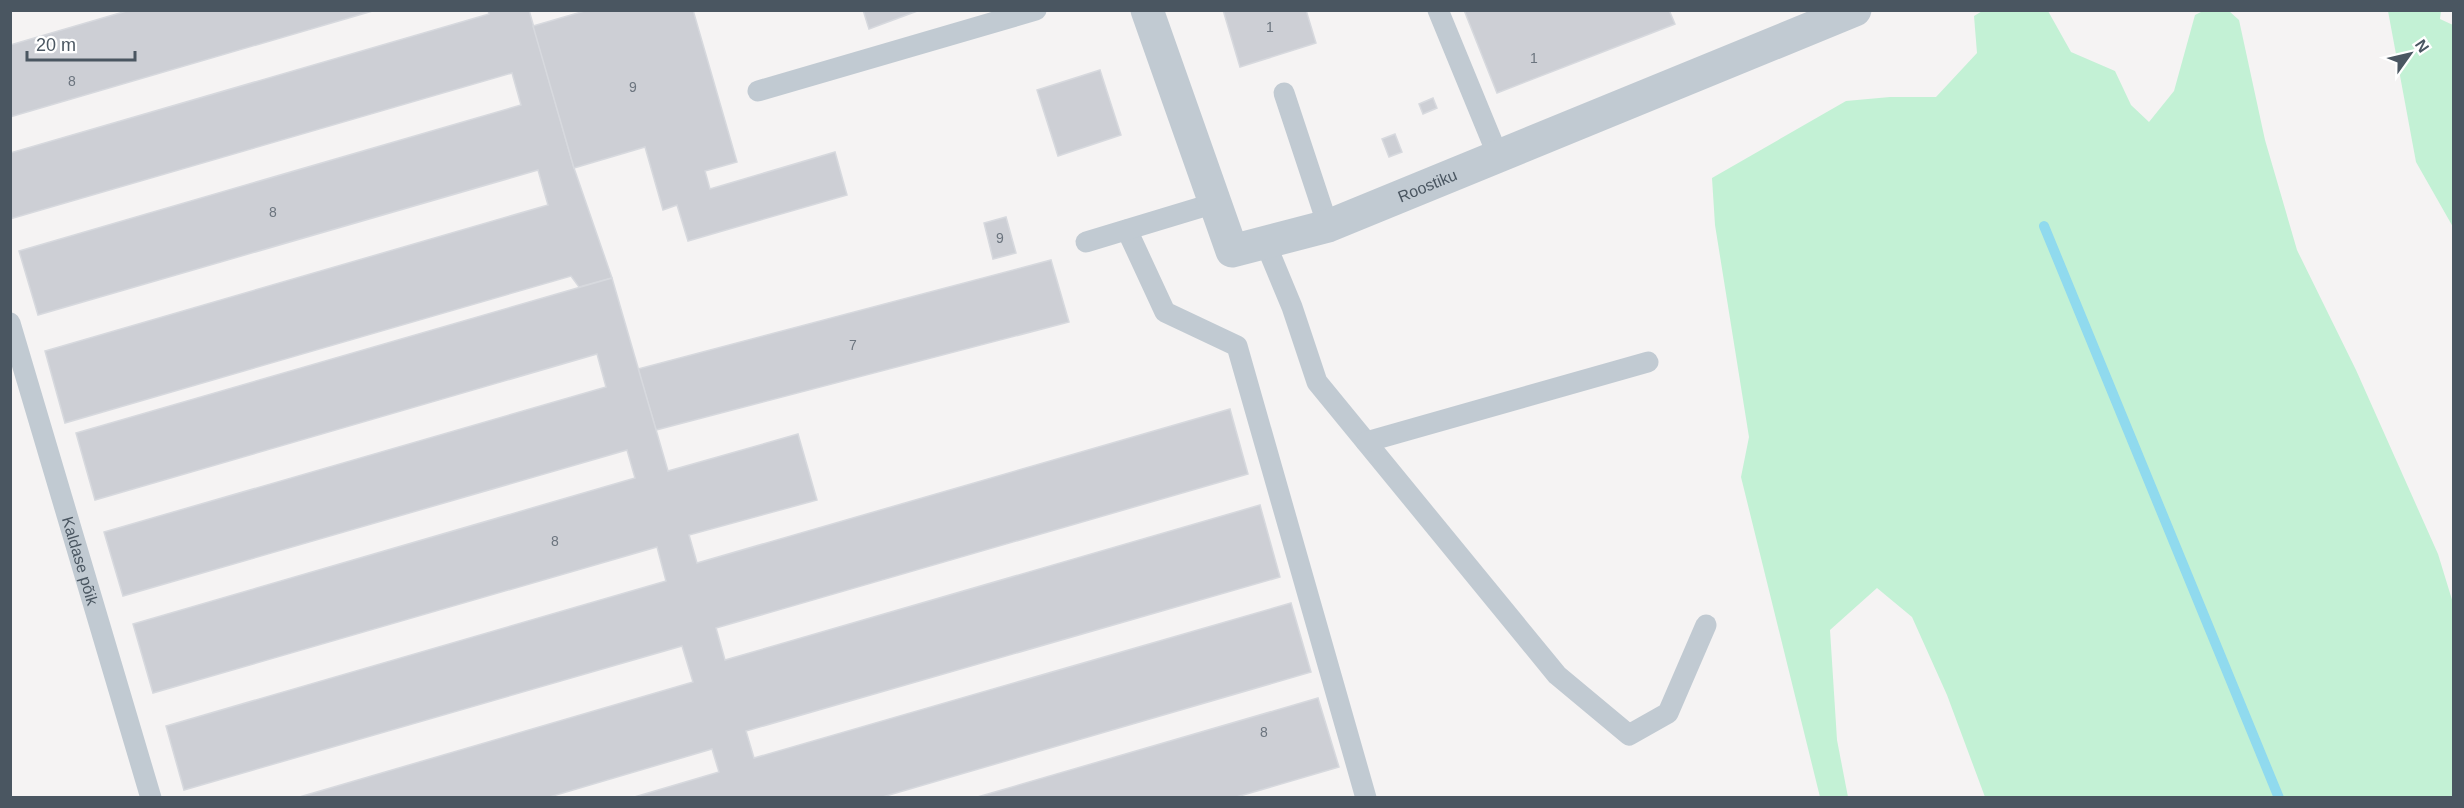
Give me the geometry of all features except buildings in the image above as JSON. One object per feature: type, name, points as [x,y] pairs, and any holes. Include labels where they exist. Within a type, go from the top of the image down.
[{"type":"street","name":"Roostiku","points":[[1147,10],[1232,251],[1328,226],[1855,10]]},
{"type":"lane","points":[[758,91],[1036,10]]},
{"type":"lane","points":[[1438,10],[1498,156]]},
{"type":"lane","points":[[1284,93],[1328,226]]},
{"type":"lane","points":[[1086,242],[1215,204]]},
{"type":"lane","points":[[1127,230],[1165,312],[1237,346],[1366,798]]},
{"type":"lane","points":[[1265,242],[1292,306],[1317,382],[1557,675],[1629,735],[1668,713],[1706,625]]},
{"type":"lane","name":"Kaldase põik","points":[[10,323],[151,798]]},
{"type":"lane","points":[[1366,442],[1648,362]]},
{"type":"green space","points":[[1984,10],[2048,11],[2071,52],[2115,71],[2131,105],[2149,122],[2174,91],[2195,15],[2203,11],[2229,11],[2239,20],[2265,140],[2297,250],[2356,370],[2438,554],[2453,603],[2453,797],[1985,797],[1947,695],[1912,617],[1877,588],[1830,630],[1837,740],[1848,797],[1820,797],[1741,477],[1749,437],[1715,225],[1712,178],[1846,101],[1890,97],[1936,97],[1977,53],[1974,16]]},
{"type":"green space","points":[[2388,11],[2441,11],[2440,19],[2453,25],[2453,227],[2416,162]]},
{"type":"waterway","points":[[2044,226],[2279,798]]}]
